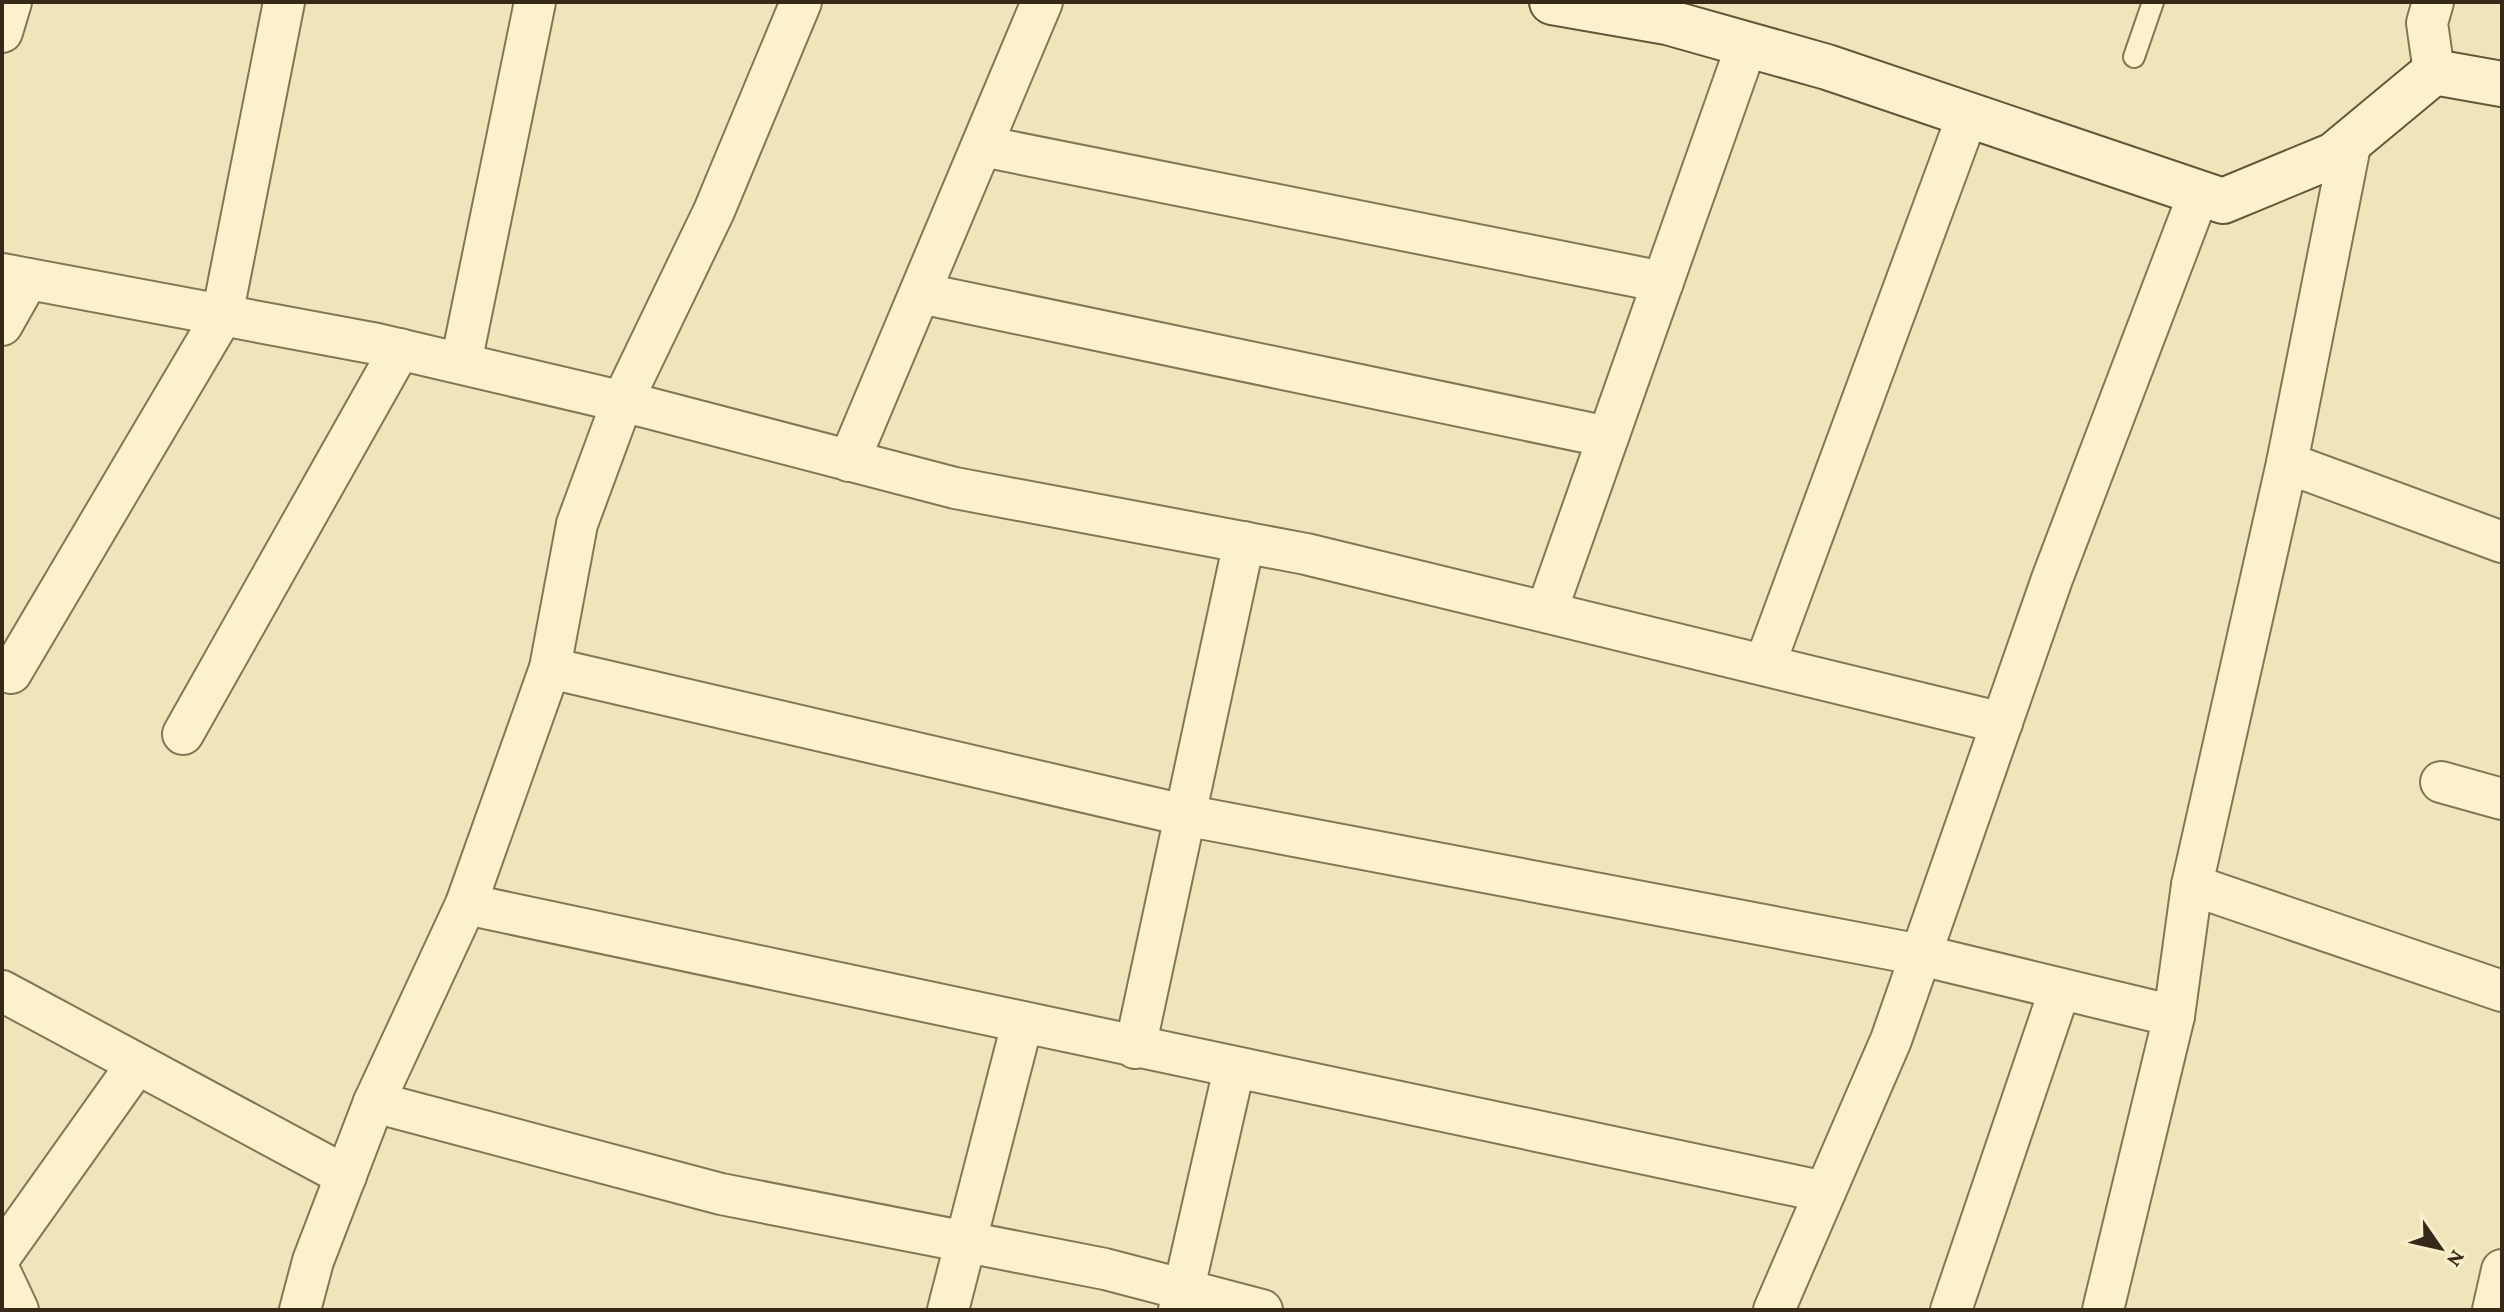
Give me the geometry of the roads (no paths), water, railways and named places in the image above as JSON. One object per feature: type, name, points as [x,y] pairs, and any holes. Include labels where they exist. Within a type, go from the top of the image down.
[{"type":"street","points":[[2,32],[11,2]]},
{"type":"street","points":[[11,673],[222,316],[284,2]]},
{"type":"street","points":[[461,363],[535,2]]},
{"type":"street","points":[[300,1310],[313,1261],[374,1102],[466,904],[550,668],[577,524],[622,402],[714,211],[801,2]]},
{"type":"street","points":[[849,461],[1042,2]]},
{"type":"street","points":[[1552,2],[1667,22],[1747,44],[1968,114],[2223,201],[2334,155],[2434,72],[2502,84]]},
{"type":"street","points":[[2433,2],[2427,23],[2434,72]]},
{"type":"street","points":[[1547,610],[1747,44]]},
{"type":"street","points":[[1765,664],[1968,114]]},
{"type":"street","points":[[2103,1310],[2174,1016],[2192,885],[2287,463],[2351,141]]},
{"type":"street","points":[[982,146],[1663,282]]},
{"type":"street","points":[[1774,1310],[1891,1040],[2052,579],[2199,193]]},
{"type":"street","points":[[2,325],[15,276],[400,349],[622,402],[955,488],[1244,542],[1547,610],[2002,723]]},
{"type":"street","points":[[920,293],[1608,437]]},
{"type":"street","points":[[183,734],[400,349]]},
{"type":"street","points":[[2287,463],[2502,542]]},
{"type":"street","points":[[1135,1048],[1244,542]]},
{"type":"street","points":[[550,668],[1184,815],[1921,955],[2174,1016]]},
{"type":"street","points":[[2441,782],[2502,799]]},
{"type":"street","points":[[2192,885],[2502,991]]},
{"type":"street","points":[[466,904],[1825,1192]]},
{"type":"street","points":[[1951,1310],[2060,989]]},
{"type":"street","points":[[2,991],[346,1176]]},
{"type":"street","points":[[948,1310],[1022,1024]]},
{"type":"street","points":[[2,1254],[137,1064]]},
{"type":"street","points":[[1182,1300],[1234,1069]]},
{"type":"street","points":[[374,1102],[721,1194],[1105,1269],[1182,1300],[1262,1310]]},
{"type":"street","points":[[2493,1310],[2502,1270]]},
{"type":"street","points":[[2,1276],[18,1310]]},
{"type":"lane","points":[[2134,57],[2153,2]]}]
